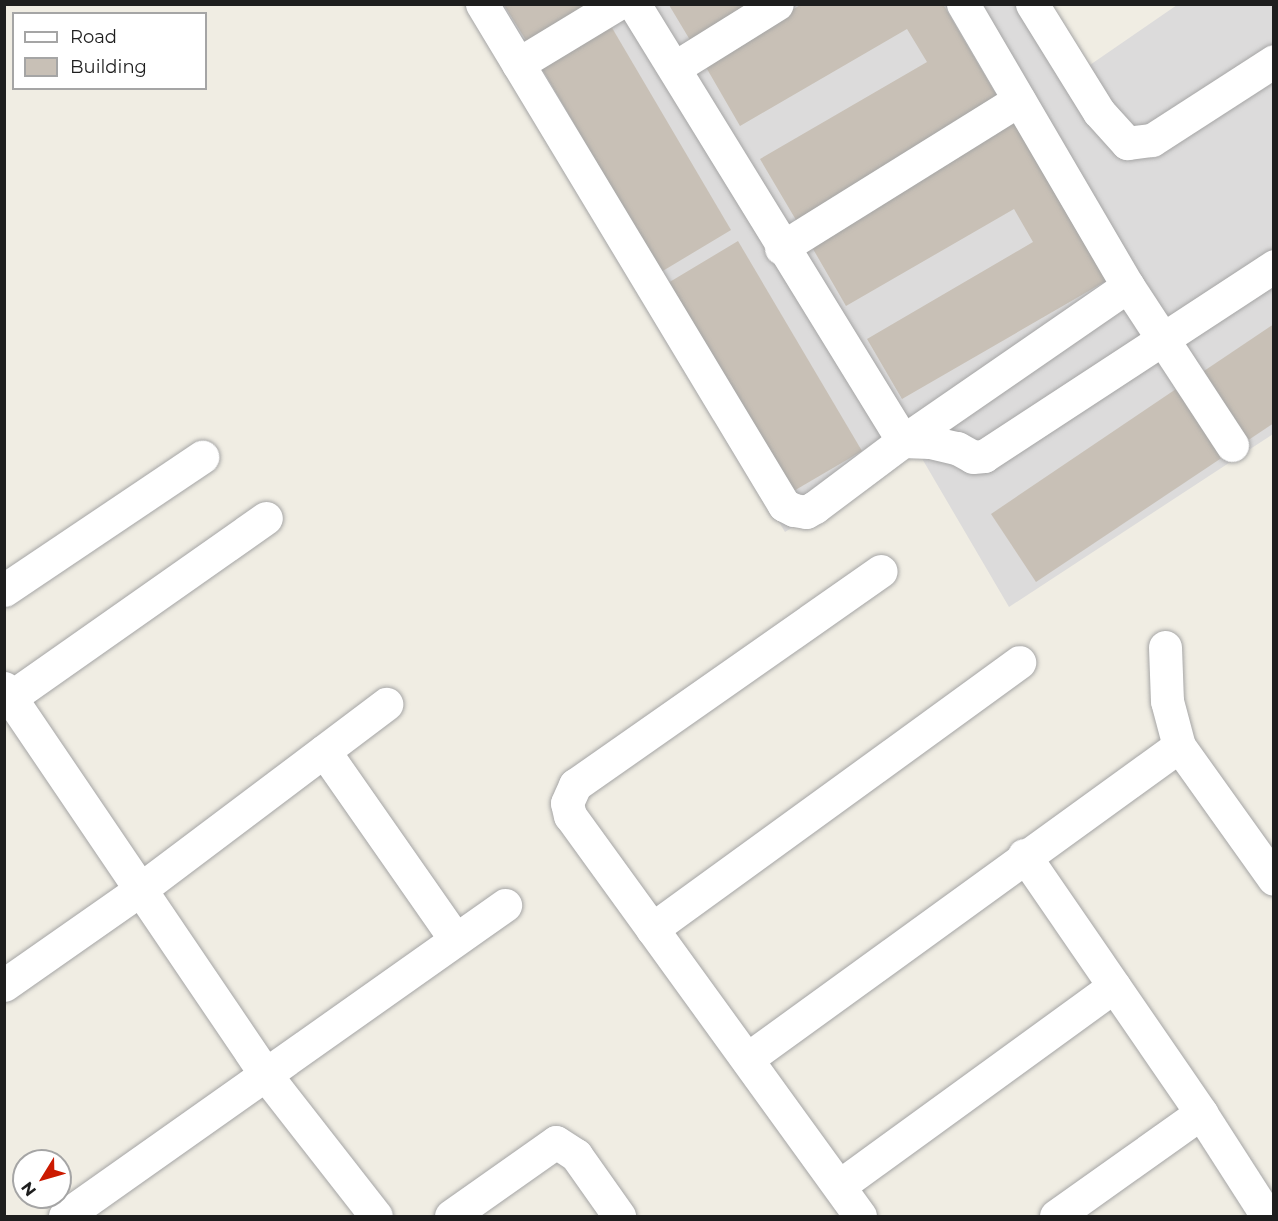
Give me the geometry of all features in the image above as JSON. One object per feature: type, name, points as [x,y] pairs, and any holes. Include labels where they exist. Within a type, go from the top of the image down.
[{"type":"street","points":[[482,4],[784,505],[806,512],[815,507],[903,441],[1128,286]]},
{"type":"street","points":[[518,64],[617,4]]},
{"type":"street","points":[[634,4],[781,248],[903,441]]},
{"type":"street","points":[[674,68],[777,4]]},
{"type":"street","points":[[963,4],[1128,286],[1232,445]]},
{"type":"street","points":[[1032,4],[1099,112],[1127,144],[1152,140],[1274,61]]},
{"type":"street","points":[[781,248],[1018,100]]},
{"type":"street","points":[[903,441],[930,442],[957,448],[974,458],[984,456],[1274,266]]},
{"type":"street","points":[[4,590],[202,457]]},
{"type":"street","points":[[266,518],[7,696],[265,1074],[376,1216]]},
{"type":"street","points":[[860,1216],[570,816],[570,792],[575,784],[881,571]]},
{"type":"street","points":[[1165,647],[1166,692],[1179,746],[1274,879]]},
{"type":"street","points":[[652,929],[1019,662]]},
{"type":"street","points":[[4,985],[138,891],[386,704]]},
{"type":"street","points":[[747,1059],[1024,855],[1179,746]]},
{"type":"street","points":[[324,751],[455,939]]},
{"type":"street","points":[[1024,855],[1201,1113],[1267,1216]]},
{"type":"street","points":[[65,1216],[505,905]]},
{"type":"street","points":[[840,1186],[1114,986]]},
{"type":"street","points":[[1056,1216],[1201,1113]]},
{"type":"street","points":[[451,1216],[556,1142],[576,1155],[619,1216]]},
{"type":"shaded area","points":[[468,5],[1046,5],[1087,67],[1177,5],[1273,5],[1273,434],[1009,607],[917,450],[785,532]]},
{"type":"building","points":[[802,4],[943,4],[1000,101],[796,220],[760,159],[927,62],[907,29],[740,126],[703,62]]},
{"type":"building","points":[[504,5],[591,5],[527,42]]},
{"type":"building","points":[[669,5],[752,5],[690,40]]},
{"type":"building","points":[[608,21],[731,230],[661,272],[538,62]]},
{"type":"building","points":[[1014,123],[1106,281],[902,399],[867,339],[1033,242],[1014,209],[846,306],[809,242]]},
{"type":"building","points":[[738,241],[862,451],[792,492],[668,283]]},
{"type":"building","points":[[1274,324],[1274,423],[1244,443],[1198,375]]},
{"type":"building","points":[[1176,389],[1223,457],[1036,582],[991,514]]}]
